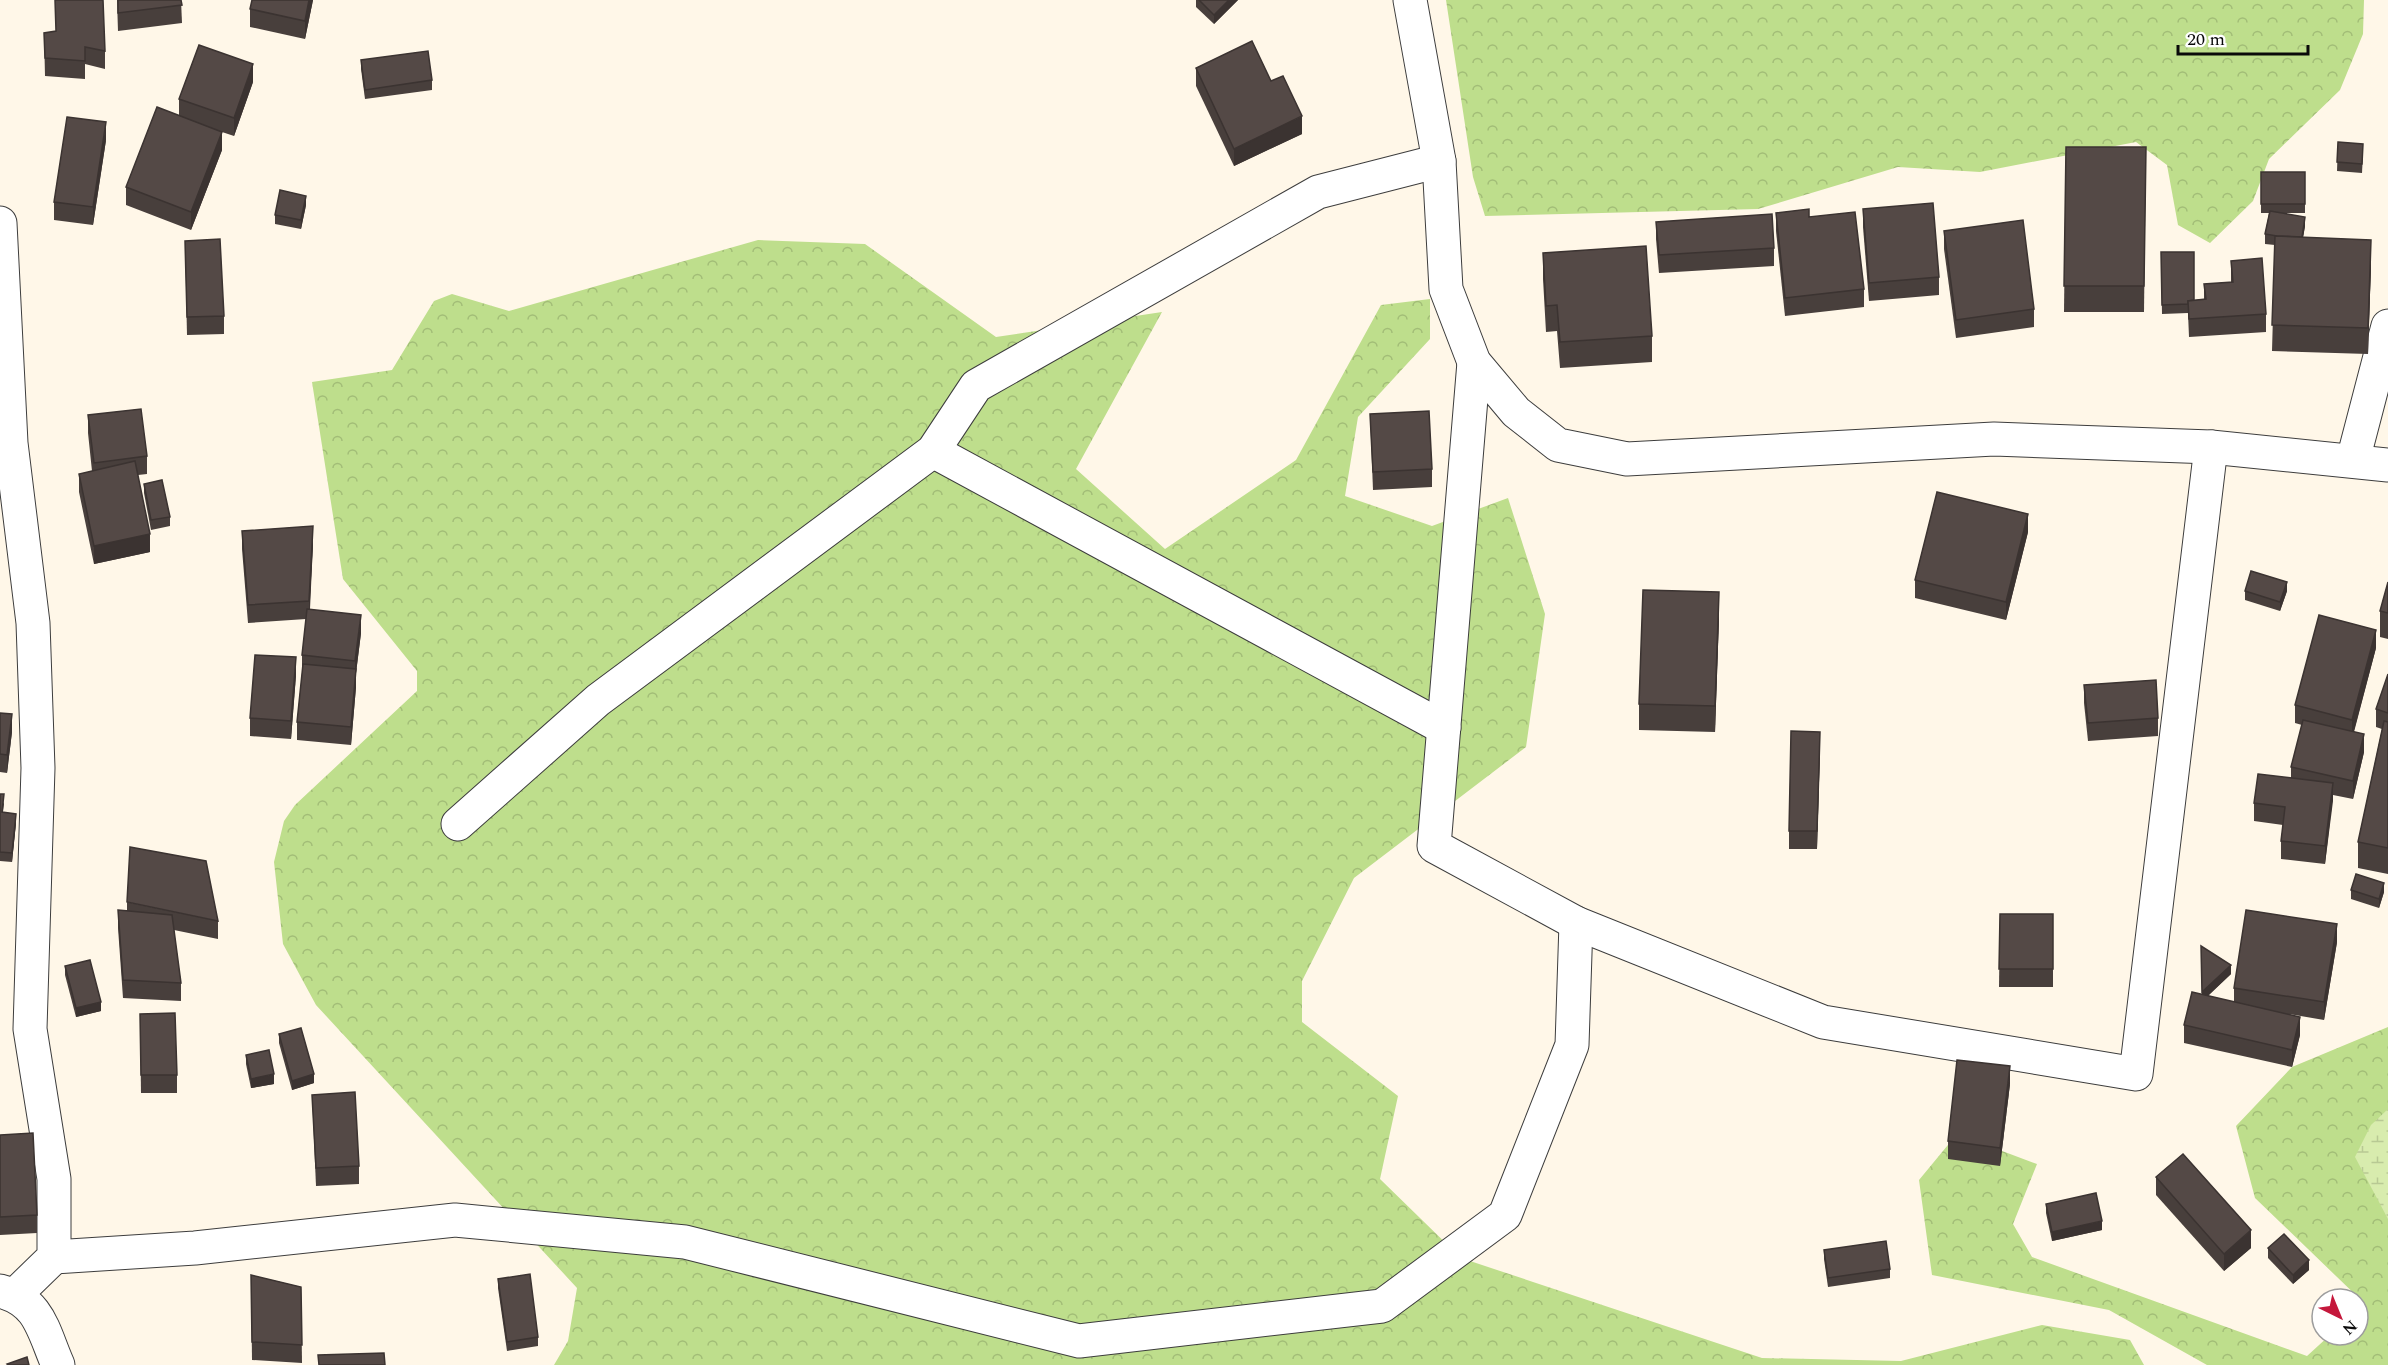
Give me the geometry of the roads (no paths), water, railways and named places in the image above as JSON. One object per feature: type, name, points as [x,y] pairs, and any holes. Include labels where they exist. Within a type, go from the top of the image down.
[{"type":"street","points":[[1410,0],[1439,161],[1446,289],[1474,362],[1516,412],[1558,445],[1627,459],[1994,439],[2211,447],[2388,465]]},
{"type":"street","points":[[458,824],[598,700],[933,451],[976,386],[1318,192],[1439,161]]},
{"type":"street","points":[[0,223],[11,443],[33,623],[38,768],[30,1029],[54,1179],[54,1257]]},
{"type":"street","points":[[2353,460],[2388,326]]},
{"type":"street","points":[[1474,362],[1434,846],[1576,923],[1823,1022],[2136,1074],[2211,447]]},
{"type":"street","points":[[933,451],[1444,728]]},
{"type":"street","points":[[58,1365],[33,1309],[8,1293],[54,1257],[195,1248],[455,1220],[685,1242],[1079,1341],[1383,1306],[1505,1215],[1572,1045],[1576,923]]}]
